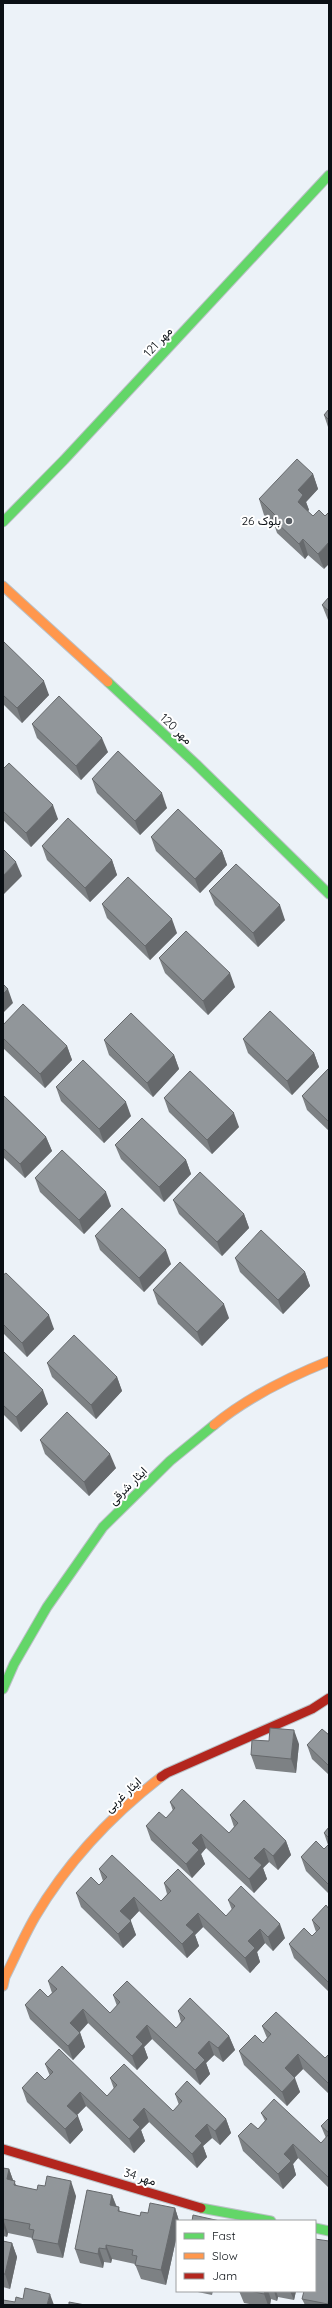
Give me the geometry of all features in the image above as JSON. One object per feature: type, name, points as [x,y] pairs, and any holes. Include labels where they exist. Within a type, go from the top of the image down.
[{"type":"street","name":"مهر 121","points":[[3,522],[64,460],[329,175]]},
{"type":"street","name":"مهر 120","points":[[3,586],[196,764],[329,894]]},
{"type":"street","name":"ایثار شرقی","points":[[3,1689],[14,1664],[47,1607],[103,1528],[170,1461],[233,1409],[301,1372],[329,1361]]},
{"type":"street","name":"ایثار غربی","points":[[3,1986],[5,1977],[36,1917],[74,1862],[131,1801],[168,1773],[312,1709],[329,1698]]},
{"type":"street","name":"مهر 34","points":[[3,2149],[209,2210],[265,2220]]},
{"type":"street","points":[[316,2228],[329,2231]]},
{"type":"building","points":[[329,409],[329,420],[324,415]]},
{"type":"building","name":"بلوک 26","points":[[297,459],[313,474],[298,490],[303,495],[298,502],[313,516],[319,510],[325,516],[329,512],[329,542],[318,554],[303,539],[299,544],[272,518],[275,515],[259,499]]},
{"type":"building","points":[[329,597],[329,611],[322,605]]},
{"type":"building","points":[[3,641],[44,681],[17,708],[3,695]]},
{"type":"building","points":[[59,696],[102,738],[76,766],[32,724]]},
{"type":"building","points":[[118,751],[162,793],[135,821],[92,779]]},
{"type":"building","points":[[9,763],[53,805],[26,833],[3,811],[3,769]]},
{"type":"building","points":[[178,809],[222,851],[195,879],[151,837]]},
{"type":"building","points":[[68,818],[112,860],[85,888],[42,846]]},
{"type":"building","points":[[3,849],[16,862],[3,876]]},
{"type":"building","points":[[236,864],[280,905],[253,933],[209,891]]},
{"type":"building","points":[[128,877],[172,919],[145,946],[102,904]]},
{"type":"building","points":[[186,931],[230,973],[203,1001],[159,958]]},
{"type":"building","points":[[3,984],[8,989],[3,994]]},
{"type":"building","points":[[23,1004],[67,1046],[40,1074],[3,1038],[3,1025]]},
{"type":"building","points":[[270,1011],[314,1053],[287,1081],[243,1039]]},
{"type":"building","points":[[131,1013],[174,1055],[147,1083],[104,1040]]},
{"type":"building","points":[[83,1060],[126,1102],[99,1129],[56,1087]]},
{"type":"building","points":[[329,1068],[329,1122],[302,1096]]},
{"type":"building","points":[[190,1071],[234,1113],[207,1140],[164,1098]]},
{"type":"building","points":[[3,1095],[46,1137],[20,1164],[3,1148]]},
{"type":"building","points":[[142,1118],[186,1160],[159,1187],[115,1145]]},
{"type":"building","points":[[62,1150],[106,1192],[79,1220],[35,1178]]},
{"type":"building","points":[[200,1172],[244,1214],[217,1242],[173,1200]]},
{"type":"building","points":[[122,1208],[166,1250],[139,1278],[95,1236]]},
{"type":"building","points":[[261,1230],[305,1272],[278,1300],[235,1258]]},
{"type":"building","points":[[180,1262],[224,1304],[197,1332],[153,1290]]},
{"type":"building","points":[[6,1273],[49,1315],[22,1343],[3,1324],[3,1275]]},
{"type":"building","points":[[74,1335],[117,1377],[91,1405],[47,1363]]},
{"type":"building","points":[[3,1351],[43,1390],[16,1417],[3,1405]]},
{"type":"building","points":[[67,1412],[110,1454],[84,1482],[40,1440]]},
{"type":"building","points":[[270,1728],[294,1730],[291,1759],[251,1755],[252,1740],[269,1741]]},
{"type":"building","points":[[322,1729],[329,1735],[329,1766],[307,1745]]},
{"type":"building","points":[[182,1789],[229,1833],[238,1823],[230,1815],[244,1800],[286,1841],[273,1856],[264,1848],[254,1858],[262,1865],[249,1879],[201,1834],[192,1843],[199,1850],[186,1864],[146,1826],[159,1812],[166,1818],[175,1808],[170,1802]]},
{"type":"building","points":[[329,1827],[329,1838],[324,1833]]},
{"type":"building","points":[[316,1841],[324,1849],[329,1844],[329,1885],[301,1857]]},
{"type":"building","points":[[112,1855],[161,1901],[171,1891],[164,1883],[178,1869],[226,1916],[235,1906],[228,1900],[241,1886],[280,1924],[268,1937],[260,1929],[248,1941],[255,1948],[245,1958],[198,1913],[186,1925],[194,1932],[182,1944],[134,1897],[120,1911],[131,1921],[118,1934],[76,1893],[91,1877],[99,1885],[107,1877],[99,1869]]},
{"type":"building","points":[[326,1905],[329,1909],[329,1983],[289,1944],[304,1928],[312,1936],[320,1928],[312,1920]]},
{"type":"building","points":[[62,1966],[110,2013],[120,2002],[113,1995],[127,1981],[176,2028],[185,2018],[178,2011],[190,1998],[229,2036],[218,2048],[209,2041],[198,2053],[205,2060],[195,2070],[147,2025],[136,2037],[143,2044],[132,2056],[83,2009],[70,2023],[80,2033],[68,2046],[25,2005],[40,1989],[48,1997],[57,1989],[48,1981]]},
{"type":"building","points":[[276,2012],[325,2058],[329,2054],[329,2084],[298,2054],[285,2068],[295,2078],[282,2092],[239,2051],[255,2035],[263,2043],[271,2034],[262,2026]]},
{"type":"building","points":[[59,2049],[107,2096],[117,2085],[110,2078],[124,2064],[173,2111],[182,2101],[175,2094],[187,2081],[226,2119],[215,2131],[207,2124],[195,2136],[202,2143],[192,2154],[144,2108],[133,2120],[140,2127],[129,2139],[80,2092],[67,2106],[78,2116],[65,2129],[22,2088],[37,2072],[45,2080],[53,2072],[45,2064]]},
{"type":"building","points":[[274,2099],[321,2143],[329,2134],[329,2178],[293,2144],[284,2154],[291,2161],[278,2174],[238,2136],[251,2123],[258,2129],[267,2119],[261,2113]]},
{"type":"building","points":[[329,2118],[329,2133],[321,2126]]},
{"type":"building","points":[[3,2168],[9,2169],[7,2179],[15,2181],[14,2185],[37,2190],[38,2185],[45,2186],[47,2176],[71,2181],[58,2244],[32,2239],[34,2230],[29,2229],[30,2224],[3,2219]]},
{"type":"building","points":[[87,2190],[112,2195],[110,2205],[119,2207],[118,2211],[140,2216],[141,2212],[148,2213],[150,2203],[175,2208],[161,2270],[135,2265],[137,2256],[132,2255],[133,2250],[106,2245],[106,2249],[99,2248],[98,2254],[75,2249]]},
{"type":"building","points":[[193,2215],[216,2220],[192,2220]]},
{"type":"building","points":[[316,2239],[329,2241],[328,2304],[302,2299],[304,2292],[316,2292]]},
{"type":"building","points":[[3,2241],[12,2243],[5,2274],[3,2274]]},
{"type":"building","points":[[25,2288],[50,2294],[47,2305],[3,2305],[3,2300],[15,2302],[16,2297],[23,2299]]},
{"type":"building","points":[[255,2292],[265,2292],[264,2294]]},
{"type":"building","points":[[69,2302],[85,2305],[69,2305]]},
{"type":"traffic: fast","points":[[3,522],[64,460],[329,175]]},
{"type":"traffic: fast","points":[[108,682],[196,764],[329,894]]},
{"type":"traffic: fast","points":[[3,1689],[14,1664],[47,1607],[103,1527],[170,1461],[214,1425]]},
{"type":"traffic: fast","points":[[201,2208],[266,2220]]},
{"type":"traffic: fast","points":[[316,2228],[329,2231]]},
{"type":"traffic: slow","points":[[3,586],[108,682]]},
{"type":"traffic: slow","points":[[214,1425],[241,1405],[269,1388],[329,1361]]},
{"type":"traffic: slow","points":[[3,1986],[5,1977],[31,1924],[61,1878],[108,1824],[125,1807],[161,1777]]},
{"type":"traffic: jam","points":[[161,1777],[312,1709],[329,1698]]},
{"type":"traffic: jam","points":[[3,2149],[201,2208]]},
{"type":"place","name":"بلوک 26","points":[[289,521]]}]
